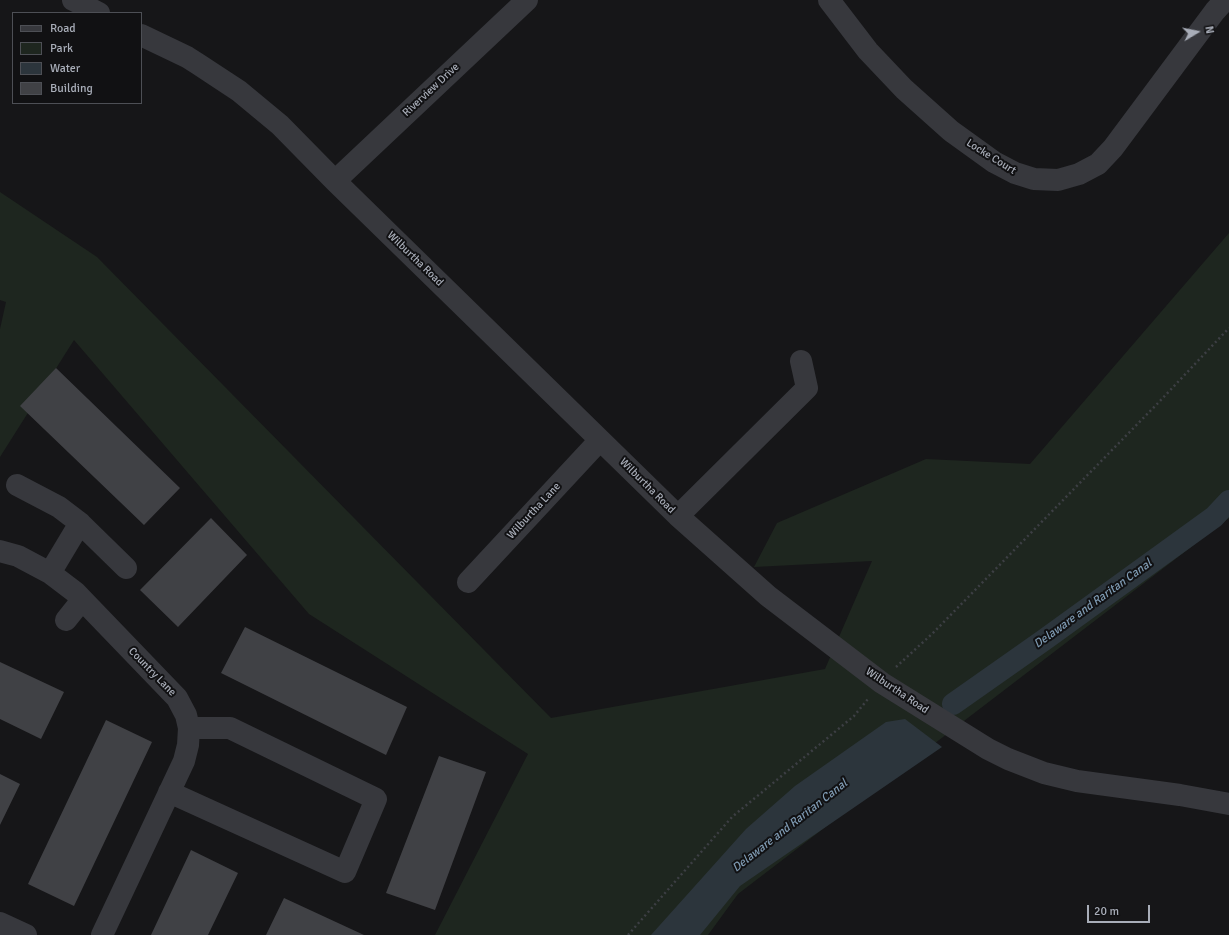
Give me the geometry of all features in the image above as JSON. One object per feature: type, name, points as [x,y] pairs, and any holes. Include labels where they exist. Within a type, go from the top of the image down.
[{"type":"street","points":[[73,0],[97,12]]},
{"type":"street","name":"Riverview Drive","points":[[335,181],[527,0]]},
{"type":"street","name":"Locke Court","points":[[829,0],[868,51],[904,89],[951,131],[994,162],[1015,174],[1034,179],[1058,180],[1079,174],[1098,164],[1113,148],[1215,11],[1225,0]]},
{"type":"street","name":"Wilburtha Road","points":[[142,34],[187,57],[239,91],[280,126],[678,516],[768,596],[882,683],[958,731],[1008,759],[1044,773],[1077,781],[1180,795],[1229,804]]},
{"type":"street","points":[[678,516],[807,388],[801,361]]},
{"type":"street","name":"Wilburtha Lane","points":[[468,582],[600,440]]},
{"type":"street","points":[[17,484],[59,508],[80,523],[126,568]]},
{"type":"street","points":[[50,573],[80,523]]},
{"type":"street","name":"Country Lane","points":[[0,551],[18,556],[50,573],[75,592],[177,698],[186,716],[189,728],[188,745],[184,761],[102,935]]},
{"type":"street","points":[[66,620],[82,600]]},
{"type":"street","points":[[169,792],[345,872],[376,799],[230,728],[189,728]]},
{"type":"street","points":[[0,923],[26,935]]},
{"type":"path","points":[[897,665],[944,622],[1160,402],[1229,328]]},
{"type":"path","points":[[628,935],[732,817],[854,716],[869,698]]},
{"type":"green space","points":[[0,192],[97,257],[551,718],[825,669],[872,561],[754,567],[777,523],[926,459],[1030,464],[1229,233],[1229,518],[738,894],[708,935],[435,935],[528,754],[309,614],[74,340],[0,457],[0,329],[6,302],[0,300]]},
{"type":"water","points":[[905,719],[942,747],[740,886],[700,935],[651,935],[746,829],[795,786],[886,722]]},
{"type":"building","points":[[56,368],[180,488],[144,525],[20,406]]},
{"type":"building","points":[[211,518],[247,555],[178,627],[140,590]]},
{"type":"building","points":[[245,627],[407,707],[386,755],[221,673]]},
{"type":"building","points":[[0,662],[64,692],[41,739],[0,719]]},
{"type":"building","points":[[106,720],[152,742],[74,906],[28,884]]},
{"type":"building","points":[[439,756],[486,772],[435,910],[386,893]]},
{"type":"building","points":[[0,774],[20,784],[0,825]]},
{"type":"building","points":[[191,850],[238,873],[208,935],[151,935]]},
{"type":"building","points":[[284,898],[364,935],[266,935]]},
{"type":"waterway","name":"Delaware and Raritan Canal","points":[[953,704],[1214,517],[1229,501]]}]
